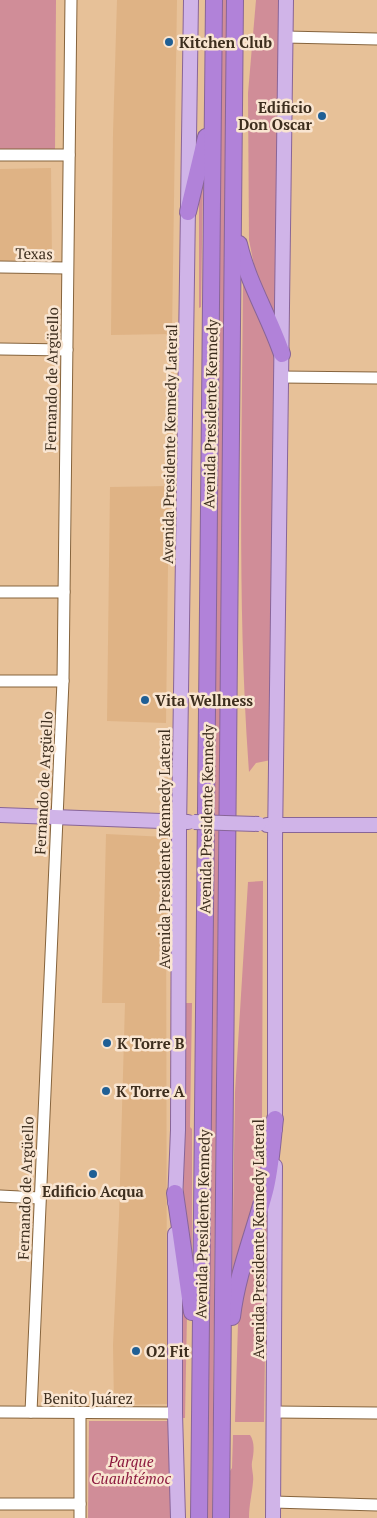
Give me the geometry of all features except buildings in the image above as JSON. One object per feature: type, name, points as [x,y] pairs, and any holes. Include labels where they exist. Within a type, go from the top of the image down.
[{"type":"highway","name":"Avenida Presidente Kennedy","points":[[199,1514],[214,0]]},
{"type":"highway","name":"Avenida Presidente Kennedy","points":[[221,1518],[235,0]]},
{"type":"highway","points":[[234,71],[246,0]]},
{"type":"highway","points":[[188,212],[204,149],[213,93]]},
{"type":"highway","points":[[233,207],[239,244],[247,274],[282,354]]},
{"type":"highway","points":[[222,1404],[234,1296],[266,1189],[275,1119]]},
{"type":"highway","points":[[175,1193],[200,1389]]},
{"type":"main road","name":"Avenida Presidente Kennedy Lateral","points":[[178,1518],[175,1413],[175,1193],[178,1111],[179,822],[191,0]]},
{"type":"main road","name":"Avenida Presidente Kennedy Lateral","points":[[273,1518],[274,971],[286,0]]},
{"type":"main road","points":[[0,815],[276,825],[377,825]]},
{"type":"street","name":"Fernando de Argüello","points":[[31,1412],[63,680],[70,0]]},
{"type":"street","points":[[286,37],[377,39]]},
{"type":"street","points":[[0,155],[69,155]]},
{"type":"street","name":"Texas","points":[[0,267],[68,268]]},
{"type":"street","points":[[0,349],[67,350]]},
{"type":"street","points":[[281,376],[377,378]]},
{"type":"street","points":[[0,592],[64,592]]},
{"type":"street","points":[[0,681],[63,680]]},
{"type":"street","points":[[0,1196],[40,1198]]},
{"type":"street","name":"Benito Juárez","points":[[0,1412],[175,1413]]},
{"type":"street","points":[[274,1412],[377,1413]]},
{"type":"street","points":[[80,1413],[80,1518]]},
{"type":"street","points":[[273,1502],[377,1505]]},
{"type":"street","points":[[0,1504],[80,1504]]},
{"type":"shaded area","points":[[117,0],[177,0],[172,334],[111,335],[113,133]]},
{"type":"shaded area","points":[[51,168],[52,260],[0,261],[0,169]]},
{"type":"shaded area","points":[[169,486],[166,723],[107,721],[110,487]]},
{"type":"shaded area","points":[[106,834],[166,837],[167,1404],[114,1405],[113,1345],[125,1003],[102,1003]]},
{"type":"green space","points":[[0,0],[56,0],[55,151],[0,150]]},
{"type":"green space","points":[[222,0],[227,0],[212,1518],[207,1518]]},
{"type":"green space","points":[[256,0],[279,0],[277,326],[254,265],[249,240],[248,93]]},
{"type":"green space","points":[[203,181],[201,307],[199,308],[199,201]]},
{"type":"green space","points":[[243,278],[275,357],[272,490],[271,760],[256,763],[249,772],[245,710],[242,586]]},
{"type":"green space","points":[[263,881],[262,1122],[264,1161],[251,1224],[232,1283],[235,1092],[248,882]]},
{"type":"green space","points":[[186,1003],[192,1003],[190,1127],[192,1129],[192,1249],[190,1252],[183,1203]]},
{"type":"green space","points":[[267,1213],[264,1422],[235,1422],[238,1323],[242,1299]]},
{"type":"green space","points":[[184,1273],[187,1314],[185,1418],[180,1418]]},
{"type":"green space","name":"Parque Cuauhtémoc","points":[[89,1421],[172,1421],[173,1518],[88,1518]]},
{"type":"green space","points":[[233,1435],[250,1435],[252,1438],[254,1451],[252,1464],[253,1479],[249,1518],[230,1518],[230,1471],[232,1468]]},
{"type":"place","name":"Kitchen Club","points":[[169,42]]},
{"type":"place","name":"Edificio Don Oscar","points":[[322,116]]},
{"type":"place","name":"Vita Wellness","points":[[145,700]]},
{"type":"place","name":"K Torre B","points":[[107,1043]]},
{"type":"place","name":"K Torre A","points":[[106,1091]]},
{"type":"place","name":"Edificio Acqua","points":[[93,1174]]},
{"type":"place","name":"O2 Fit","points":[[136,1351]]}]
